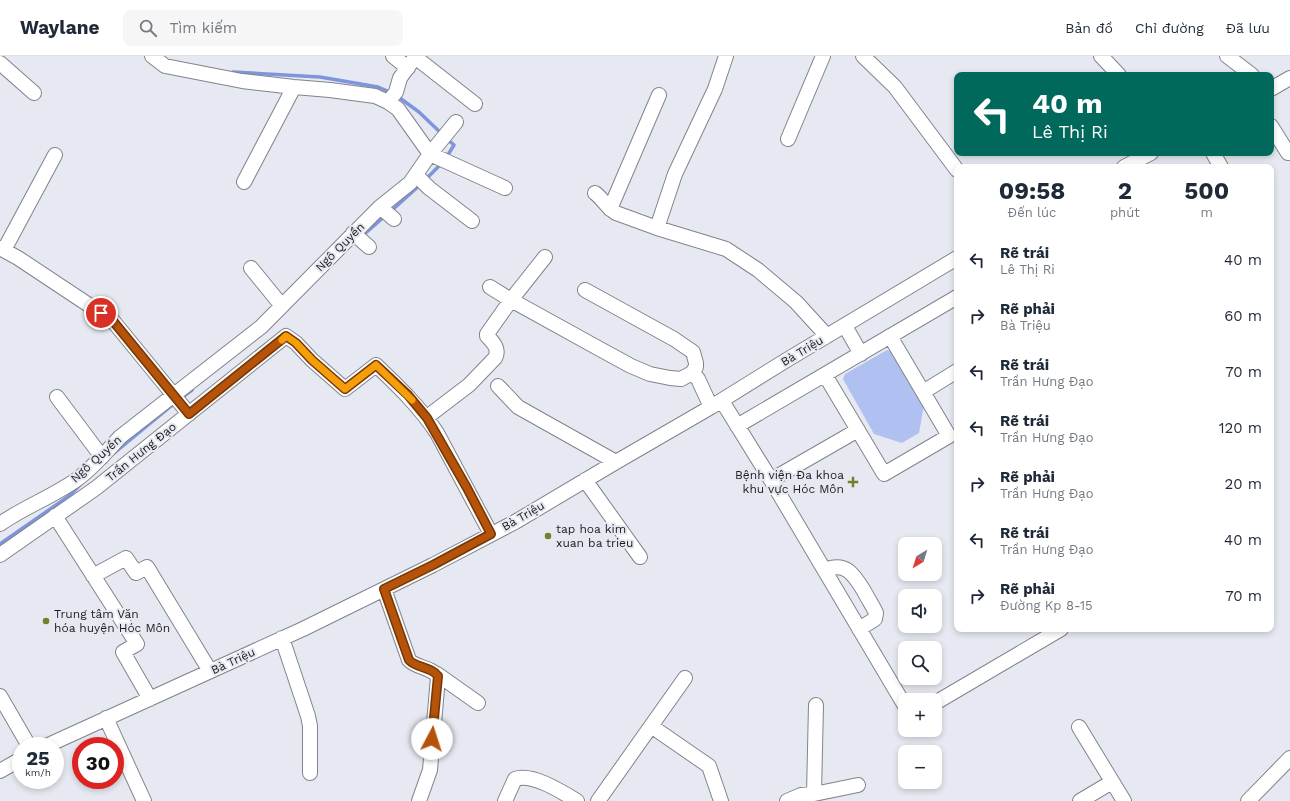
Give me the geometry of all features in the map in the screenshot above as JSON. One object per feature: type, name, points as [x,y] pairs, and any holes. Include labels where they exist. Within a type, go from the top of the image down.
[{"type":"street","points":[[152,56],[165,66],[242,81],[392,97]]},
{"type":"street","points":[[393,56],[413,60],[475,104]]},
{"type":"street","points":[[657,228],[675,174],[715,89],[726,56]]},
{"type":"street","points":[[788,139],[823,56]]},
{"type":"street","points":[[863,56],[895,87],[954,166]]},
{"type":"street","points":[[1101,56],[1116,72]]},
{"type":"street","points":[[1227,56],[1248,72]]},
{"type":"street","points":[[413,60],[400,78],[392,97],[398,109],[430,155],[505,188]]},
{"type":"street","points":[[0,63],[34,93]]},
{"type":"street","points":[[1274,87],[1290,78]]},
{"type":"street","points":[[244,182],[294,87]]},
{"type":"street","points":[[610,209],[659,95]]},
{"type":"street","name":"Ngô Quyền","points":[[0,524],[11,516],[76,480],[102,457],[120,437],[261,327],[282,306],[361,240],[381,208],[417,177],[430,155],[456,122]]},
{"type":"street","points":[[1274,131],[1288,153]]},
{"type":"street","points":[[55,155],[2,249],[113,321],[189,414]]},
{"type":"street","points":[[1130,164],[1145,156]]},
{"type":"street","points":[[417,177],[472,221]]},
{"type":"street","points":[[595,193],[610,209],[616,213],[657,228],[726,249],[758,270],[796,302],[827,336]]},
{"type":"street","points":[[381,208],[394,219]]},
{"type":"street","points":[[427,418],[469,385],[495,358],[497,352],[496,347],[487,334],[511,300],[545,257]]},
{"type":"street","name":"Bà Triệu","points":[[64,738],[282,638],[433,565],[515,522],[717,404],[954,260]]},
{"type":"street","points":[[251,268],[282,306]]},
{"type":"street","points":[[490,287],[631,366],[650,374],[670,378],[682,379],[692,373],[696,367],[693,352],[674,339],[585,290]]},
{"type":"street","points":[[737,426],[954,299]]},
{"type":"street","points":[[844,326],[861,354]]},
{"type":"street","name":"Trần Hưng Đạo","points":[[0,555],[96,488],[286,336],[296,343],[312,360],[345,389],[376,365],[408,395],[427,418],[491,534]]},
{"type":"street","points":[[825,375],[884,474],[949,436],[890,336]]},
{"type":"street","points":[[692,373],[737,426],[771,480],[898,694]]},
{"type":"street","points":[[922,392],[954,374]]},
{"type":"street","points":[[498,386],[518,407],[616,462]]},
{"type":"street","points":[[57,397],[102,457]]},
{"type":"street","points":[[771,480],[858,430]]},
{"type":"street","points":[[585,480],[640,556]]},
{"type":"street","points":[[55,516],[137,644],[124,652],[150,699]]},
{"type":"street","points":[[93,576],[126,558],[136,573],[147,567],[210,671]]},
{"type":"street","points":[[825,570],[830,568],[842,568],[848,570],[857,579],[876,613],[875,619],[859,629]]},
{"type":"street","points":[[384,589],[409,660],[412,663],[434,672],[478,703]]},
{"type":"street","points":[[942,699],[1056,632]]},
{"type":"street","points":[[282,638],[308,716],[310,726],[310,773]]},
{"type":"street","points":[[419,801],[430,770],[437,674]]},
{"type":"street","points":[[598,801],[686,678]]},
{"type":"street","points":[[0,696],[24,737]]},
{"type":"street","points":[[814,794],[816,705]]},
{"type":"street","points":[[106,718],[144,801]]},
{"type":"street","points":[[651,726],[708,766],[721,801]]},
{"type":"street","points":[[1079,727],[1124,801]]},
{"type":"street","points":[[1248,801],[1290,758]]},
{"type":"street","points":[[0,771],[12,764]]},
{"type":"street","points":[[505,801],[513,782],[518,778],[530,779],[553,786],[576,801]]},
{"type":"street","points":[[1080,801],[1112,782]]},
{"type":"street","points":[[787,801],[797,796],[858,785]]},
{"type":"shaded area","points":[[887,350],[892,352],[924,405],[919,433],[902,443],[874,434],[843,379],[845,374]]},
{"type":"waterway","points":[[229,74],[233,72],[320,77],[378,87],[392,93]]},
{"type":"waterway","points":[[397,96],[419,112],[443,135]]},
{"type":"waterway","points":[[446,158],[454,145],[447,139]]},
{"type":"waterway","points":[[425,180],[442,163]]},
{"type":"waterway","points":[[390,212],[421,184]]},
{"type":"waterway","points":[[361,237],[385,216]]},
{"type":"waterway","points":[[181,398],[192,390]]},
{"type":"waterway","points":[[113,454],[176,402]]},
{"type":"waterway","points":[[0,544],[69,496],[81,484]]},
{"type":"slow traffic","points":[[282,340],[286,336],[296,343],[312,360],[345,389],[376,365],[412,400]]},
{"type":"place","name":"Bệnh viện Đa khoa khu vực Hóc Môn","points":[[853,482]]},
{"type":"place","name":"tap hoa kim xuan ba trieu","points":[[548,536]]},
{"type":"place","name":"Trung tâm Văn hóa huyện Hóc Môn","points":[[46,621]]},
{"type":"route","points":[[101,313],[113,321],[189,414],[286,336],[296,343],[312,360],[345,389],[376,365],[408,395],[427,418],[467,488],[491,534],[384,589],[407,657],[412,663],[434,672],[438,676],[432,739]]}]
